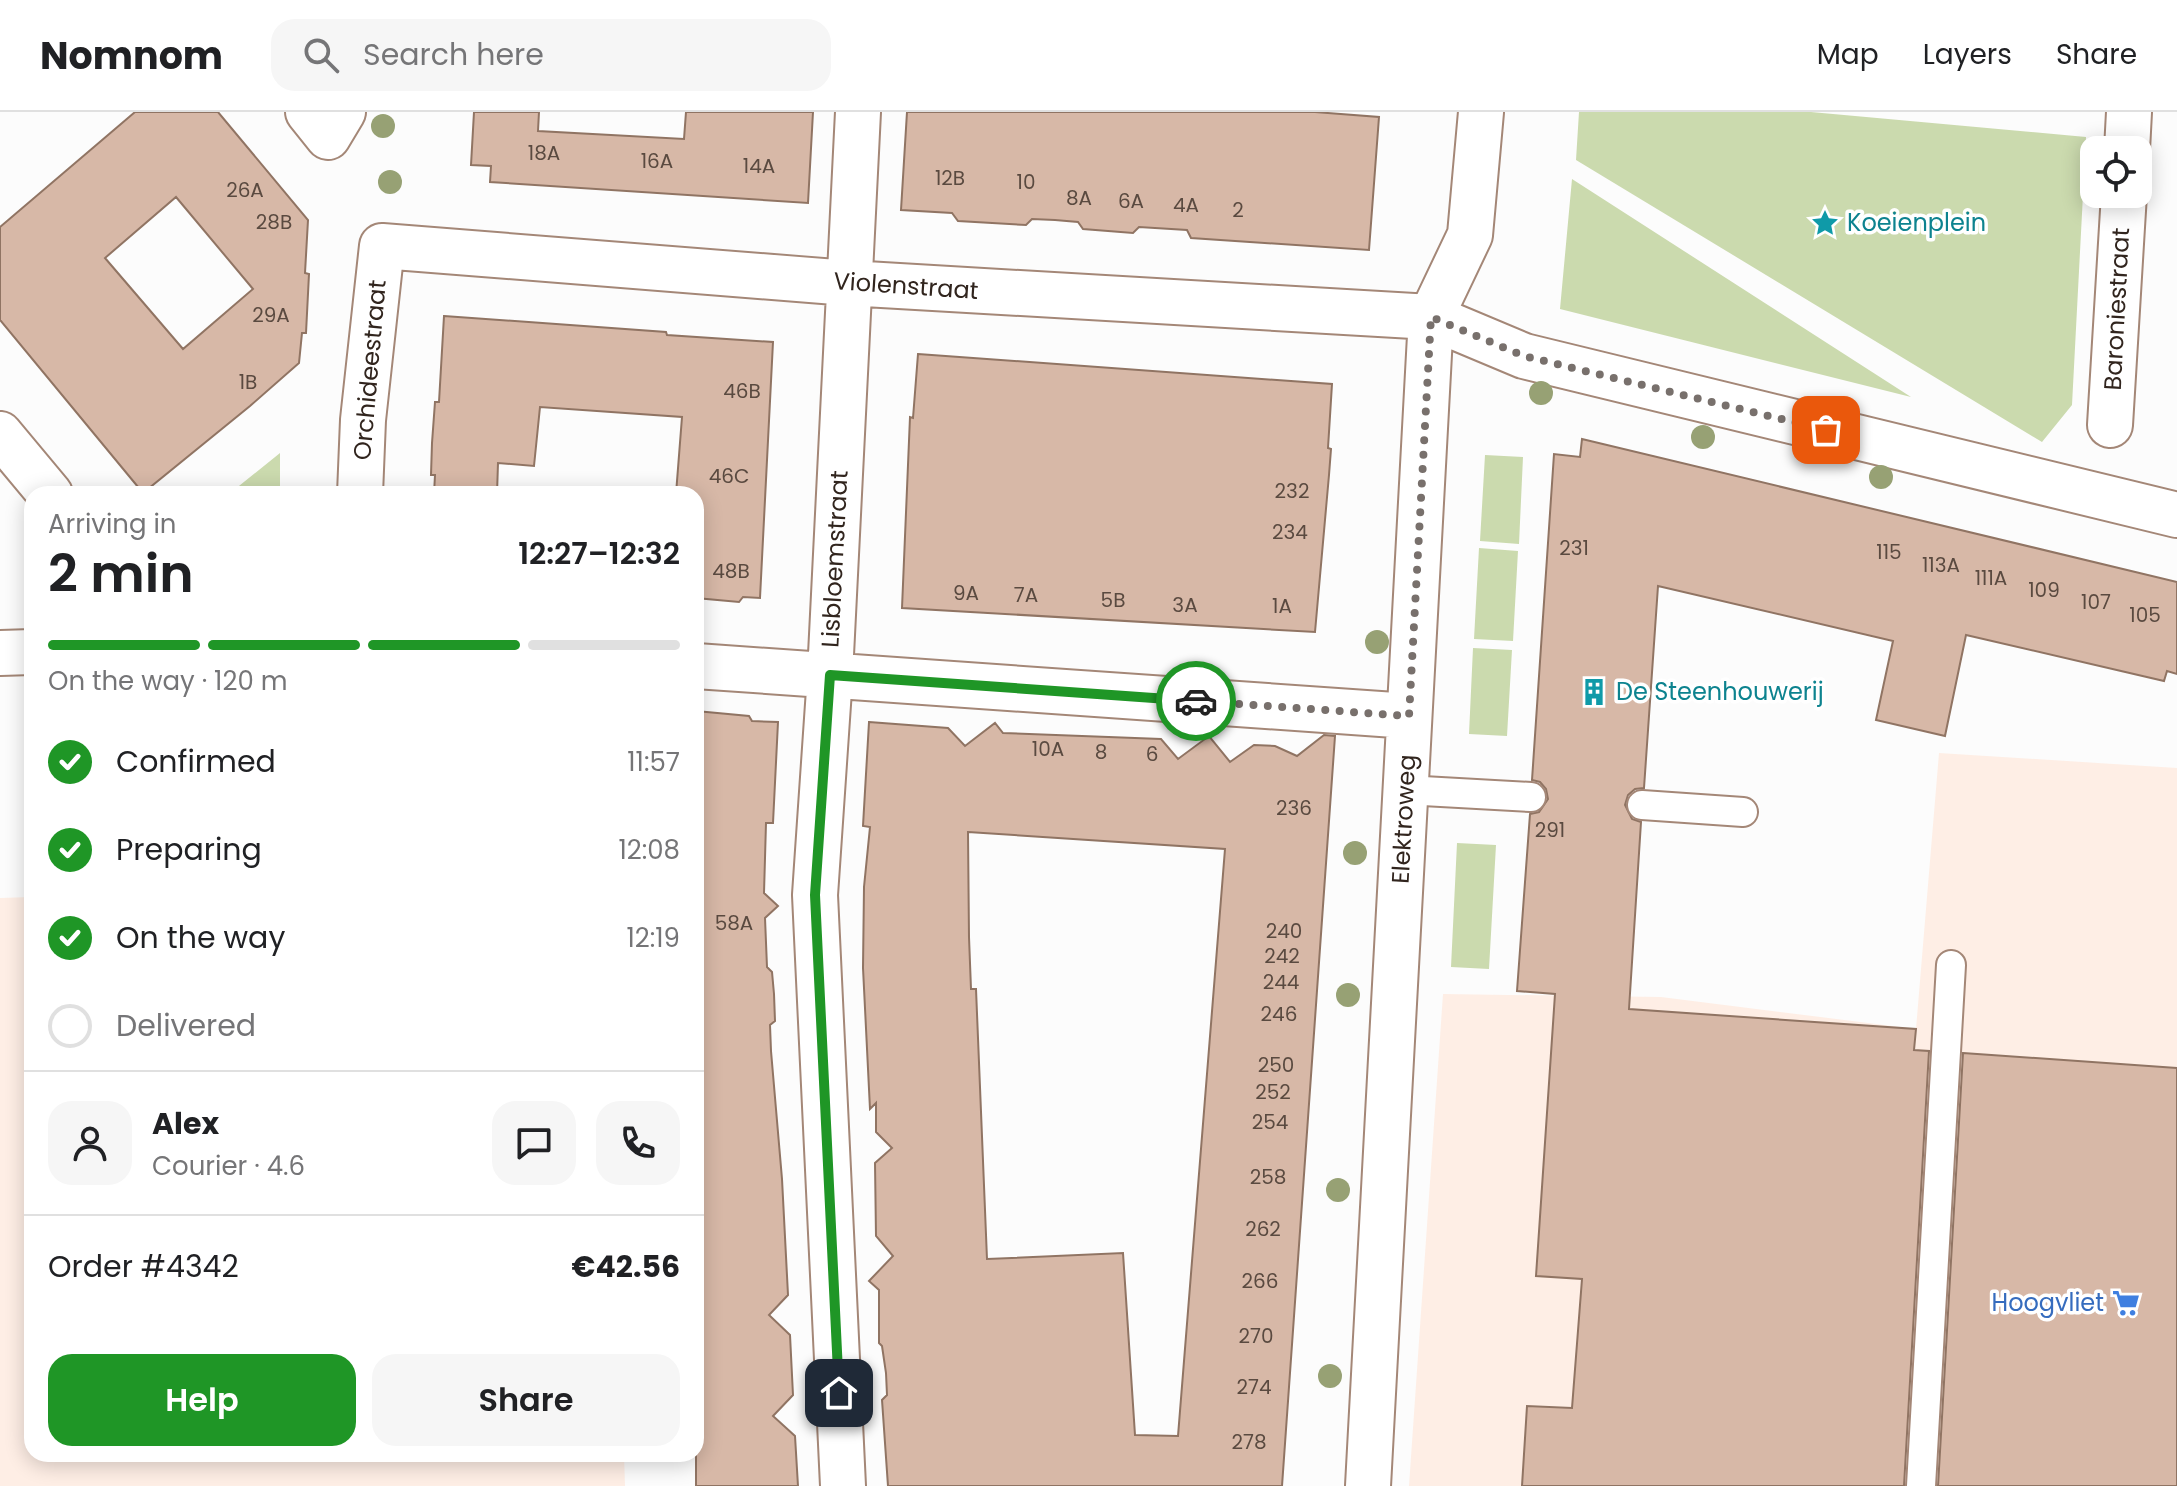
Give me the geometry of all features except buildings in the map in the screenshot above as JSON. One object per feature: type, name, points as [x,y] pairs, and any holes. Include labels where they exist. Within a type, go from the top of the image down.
[{"type":"street","name":"Lisbloemstraat","points":[[843,1486],[815,895],[830,675],[858,112]]},
{"type":"street","name":"Elektroweg","points":[[1368,1486],[1431,317],[1470,235],[1481,112]]},
{"type":"street","points":[[2128,136],[2129,112]]},
{"type":"street","name":"Baroniestraat","points":[[2110,425],[2123,208]]},
{"type":"street","name":"Violenstraat","points":[[382,246],[848,283],[1431,317],[1524,356],[2177,515]]},
{"type":"street","name":"Orchideestraat","points":[[360,486],[363,420],[382,246]]},
{"type":"street","points":[[0,434],[43,486]]},
{"type":"street","points":[[0,653],[24,652]]},
{"type":"street","points":[[704,667],[1409,716]]},
{"type":"lane","points":[[1405,790],[1531,797]]},
{"type":"lane","points":[[1642,805],[1743,812]]},
{"type":"lane","points":[[1921,1486],[1951,965]]},
{"type":"shaded area","points":[[1939,753],[2177,768],[2177,1486],[1409,1486],[1443,994],[1661,997],[1916,1029]]},
{"type":"shaded area","points":[[24,897],[24,1462],[624,1462],[625,1486],[0,1486],[0,898]]},
{"type":"green space","name":"Koeienplein","points":[[1579,112],[1811,112],[2080,136],[2082,208],[2072,405],[2042,442],[1576,160]]},
{"type":"green space","points":[[1572,179],[1911,397],[1560,309]]},
{"type":"green space","points":[[280,453],[280,486],[239,486]]},
{"type":"green space","points":[[1485,455],[1523,457],[1519,544],[1480,541]]},
{"type":"green space","points":[[1479,548],[1518,551],[1513,641],[1474,639]]},
{"type":"green space","points":[[1473,648],[1512,650],[1507,736],[1469,734]]},
{"type":"green space","points":[[1457,843],[1496,845],[1489,969],[1451,967]]},
{"type":"way so far","points":[[1196,701],[1409,716],[1431,317],[1524,356],[1826,430]]},
{"type":"place","name":"Koeienplein","points":[[1825,223]]},
{"type":"place","name":"De Steenhouwerij","points":[[1594,692]]},
{"type":"place","name":"Hoogvliet","points":[[2126,1303]]},
{"type":"route","points":[[839,1393],[815,895],[830,675],[1196,701]]}]
